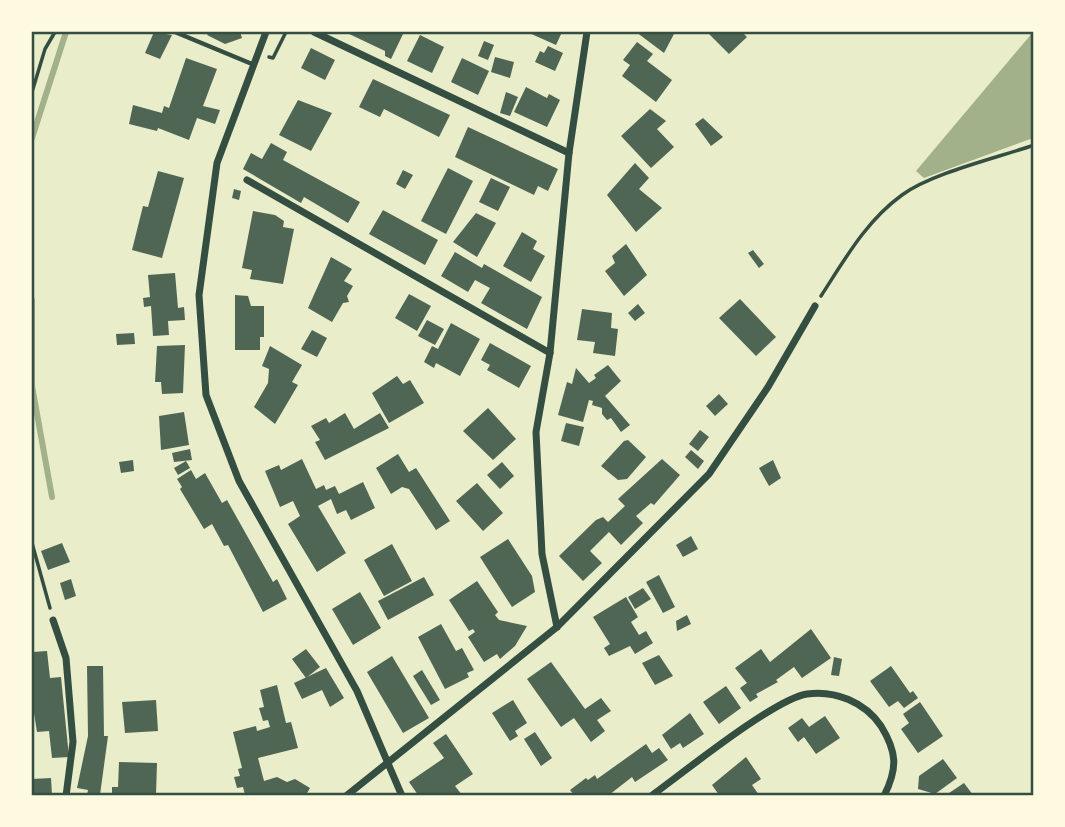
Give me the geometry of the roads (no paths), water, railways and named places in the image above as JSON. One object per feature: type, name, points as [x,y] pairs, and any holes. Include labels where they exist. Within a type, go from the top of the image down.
[{"type":"street","points":[[266,32],[251,64],[215,176],[199,295],[206,395],[239,481],[357,691],[402,796]]},
{"type":"street","points":[[314,32],[569,153]]},
{"type":"street","points":[[556,627],[542,554],[536,432],[550,354],[569,153],[587,32]]},
{"type":"street","points":[[247,180],[550,354]]},
{"type":"street","points":[[346,796],[556,627],[709,474],[768,387],[815,306]]},
{"type":"street","points":[[53,620],[65,658],[73,742],[66,796]]},
{"type":"street","points":[[651,796],[772,710],[804,694],[827,694],[849,699],[872,713],[894,754],[894,777],[884,796]]},
{"type":"lane","points":[[175,32],[251,64]]},
{"type":"waterway","points":[[32,138],[66,32]]},
{"type":"waterway","points":[[32,300],[32,386],[52,497]]}]
